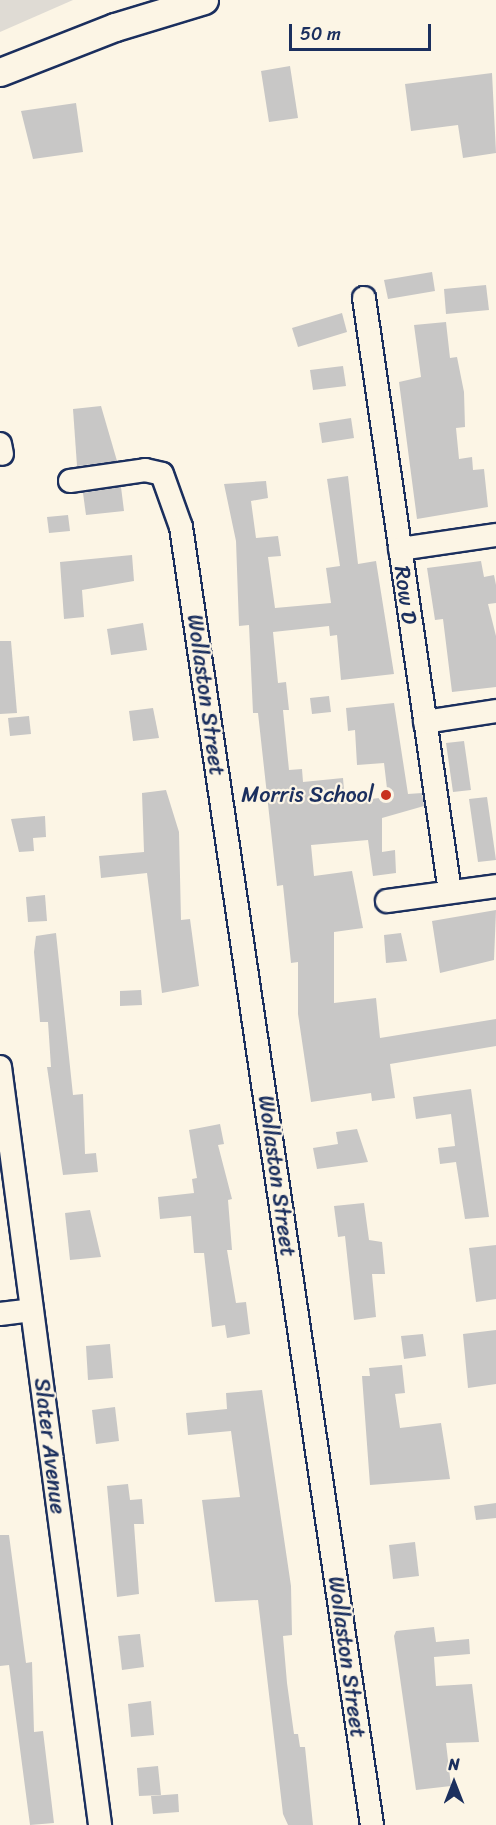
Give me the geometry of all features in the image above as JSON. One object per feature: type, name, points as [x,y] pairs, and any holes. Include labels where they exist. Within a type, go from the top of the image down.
[{"type":"main road","points":[[0,72],[115,27],[204,0]]},
{"type":"street","name":"Row D","points":[[364,298],[450,892]]},
{"type":"street","name":"Wollaston Street","points":[[70,481],[146,470],[162,474],[181,527],[372,1825]]},
{"type":"street","points":[[400,549],[496,536]]},
{"type":"street","points":[[424,722],[496,711]]},
{"type":"street","points":[[387,901],[496,886]]},
{"type":"street","name":"Slater Avenue","points":[[0,1067],[100,1825]]},
{"type":"street","points":[[0,1314],[32,1310]]},
{"type":"shaded area","points":[[0,0],[73,0],[0,32]]},
{"type":"building","points":[[290,66],[298,118],[269,122],[261,71]]},
{"type":"building","points":[[492,73],[496,153],[463,158],[458,125],[411,131],[405,84]]},
{"type":"building","points":[[76,103],[83,152],[33,159],[21,111]]},
{"type":"building","points":[[432,272],[435,291],[388,299],[384,280]]},
{"type":"building","points":[[486,285],[489,310],[446,314],[444,289]]},
{"type":"building","points":[[342,313],[347,332],[298,347],[292,328]]},
{"type":"building","points":[[446,322],[450,358],[457,357],[464,392],[465,427],[456,428],[459,459],[472,457],[473,470],[484,469],[488,507],[417,519],[399,382],[421,377],[414,325]]},
{"type":"building","points":[[343,366],[346,386],[313,390],[310,370]]},
{"type":"building","points":[[101,406],[117,461],[77,466],[73,409]]},
{"type":"building","points":[[351,418],[354,438],[322,443],[319,423]]},
{"type":"building","points":[[348,476],[358,564],[376,561],[394,674],[341,680],[337,635],[330,636],[329,626],[273,632],[278,683],[286,682],[289,710],[283,710],[289,770],[302,769],[303,782],[343,778],[345,802],[388,797],[384,763],[357,765],[355,730],[348,731],[346,708],[394,703],[408,794],[422,793],[424,806],[382,818],[382,852],[395,850],[396,873],[373,876],[368,840],[311,845],[314,876],[352,871],[363,928],[334,932],[334,1003],[376,998],[380,1038],[496,1019],[496,1046],[390,1064],[395,1098],[372,1101],[371,1093],[311,1102],[298,1014],[298,962],[291,963],[283,885],[277,886],[258,713],[253,713],[249,625],[239,626],[236,541],[224,484],[266,481],[268,498],[251,501],[256,538],[278,536],[281,556],[268,557],[275,608],[331,603],[326,568],[340,566],[327,479]]},
{"type":"building","points":[[121,487],[124,511],[86,515],[83,493]]},
{"type":"building","points":[[68,515],[70,531],[49,533],[47,517]]},
{"type":"building","points":[[132,555],[134,581],[82,590],[84,617],[64,619],[60,562]]},
{"type":"building","points":[[481,561],[484,577],[494,575],[496,585],[496,603],[488,604],[496,636],[496,687],[452,692],[443,619],[435,620],[427,568]]},
{"type":"building","points":[[143,623],[147,650],[111,655],[107,629]]},
{"type":"building","points":[[0,641],[11,641],[17,713],[0,714]]},
{"type":"building","points":[[329,696],[331,712],[312,714],[310,698]]},
{"type":"building","points":[[153,708],[159,738],[133,741],[129,711]]},
{"type":"building","points":[[29,716],[31,734],[10,736],[8,718]]},
{"type":"building","points":[[464,741],[471,790],[453,792],[446,743]]},
{"type":"building","points":[[166,790],[179,832],[181,920],[190,919],[199,986],[162,993],[147,873],[101,878],[99,856],[144,852],[142,793]]},
{"type":"building","points":[[487,797],[496,860],[478,862],[469,799]]},
{"type":"building","points":[[45,816],[46,837],[33,838],[34,851],[19,852],[11,819]]},
{"type":"building","points":[[45,895],[47,921],[28,922],[26,897]]},
{"type":"building","points":[[496,910],[494,960],[440,973],[432,921]]},
{"type":"building","points":[[56,933],[73,1095],[83,1094],[85,1154],[96,1153],[98,1172],[63,1175],[47,1067],[51,1067],[48,1022],[40,1022],[34,952],[36,936]]},
{"type":"building","points":[[401,933],[407,961],[386,963],[384,935]]},
{"type":"building","points":[[141,990],[142,1005],[120,1006],[120,991]]},
{"type":"building","points":[[471,1089],[489,1217],[465,1219],[456,1162],[440,1164],[438,1148],[455,1146],[451,1114],[416,1119],[413,1097]]},
{"type":"building","points":[[220,1124],[224,1144],[218,1145],[232,1199],[228,1200],[232,1250],[227,1250],[236,1303],[246,1302],[250,1334],[227,1338],[225,1325],[212,1327],[204,1253],[194,1253],[191,1216],[160,1219],[158,1197],[194,1193],[192,1179],[197,1178],[189,1130]]},
{"type":"building","points":[[357,1129],[368,1162],[317,1169],[313,1148],[338,1144],[336,1132]]},
{"type":"building","points":[[364,1203],[369,1240],[382,1242],[385,1274],[372,1274],[376,1317],[354,1320],[345,1236],[338,1237],[334,1206]]},
{"type":"building","points":[[90,1210],[101,1257],[70,1260],[65,1213]]},
{"type":"building","points":[[496,1245],[496,1299],[476,1302],[469,1248]]},
{"type":"building","points":[[496,1330],[496,1384],[468,1388],[463,1334]]},
{"type":"building","points":[[423,1334],[426,1356],[404,1359],[401,1336]]},
{"type":"building","points":[[110,1344],[113,1378],[88,1380],[86,1346]]},
{"type":"building","points":[[402,1365],[405,1393],[395,1394],[400,1428],[441,1423],[450,1479],[370,1485],[362,1376],[370,1376],[369,1368]]},
{"type":"building","points":[[262,1390],[291,1586],[292,1635],[283,1636],[287,1683],[294,1734],[298,1734],[300,1747],[305,1747],[313,1825],[288,1825],[283,1814],[258,1600],[215,1602],[202,1500],[240,1497],[231,1431],[188,1435],[186,1413],[227,1409],[226,1393]]},
{"type":"building","points":[[115,1407],[119,1441],[96,1444],[92,1410]]},
{"type":"building","points":[[128,1484],[130,1500],[142,1499],[144,1524],[134,1524],[139,1594],[117,1597],[107,1486]]},
{"type":"building","points":[[496,1503],[496,1518],[476,1520],[474,1506]]},
{"type":"building","points":[[0,1535],[9,1535],[26,1663],[32,1662],[34,1732],[43,1731],[54,1823],[30,1825],[9,1665],[0,1666]]},
{"type":"building","points":[[415,1542],[419,1576],[393,1579],[389,1545]]},
{"type":"building","points":[[434,1627],[436,1642],[469,1639],[470,1654],[434,1657],[436,1686],[472,1684],[479,1742],[446,1743],[451,1786],[416,1790],[394,1636],[396,1631]]},
{"type":"building","points":[[140,1634],[144,1667],[122,1670],[118,1636]]},
{"type":"building","points":[[151,1701],[154,1735],[131,1737],[128,1704]]},
{"type":"building","points":[[158,1766],[161,1795],[139,1796],[137,1768]]},
{"type":"building","points":[[178,1794],[179,1812],[153,1814],[151,1796]]},
{"type":"place","name":"Morris School","points":[[386,795]]}]
